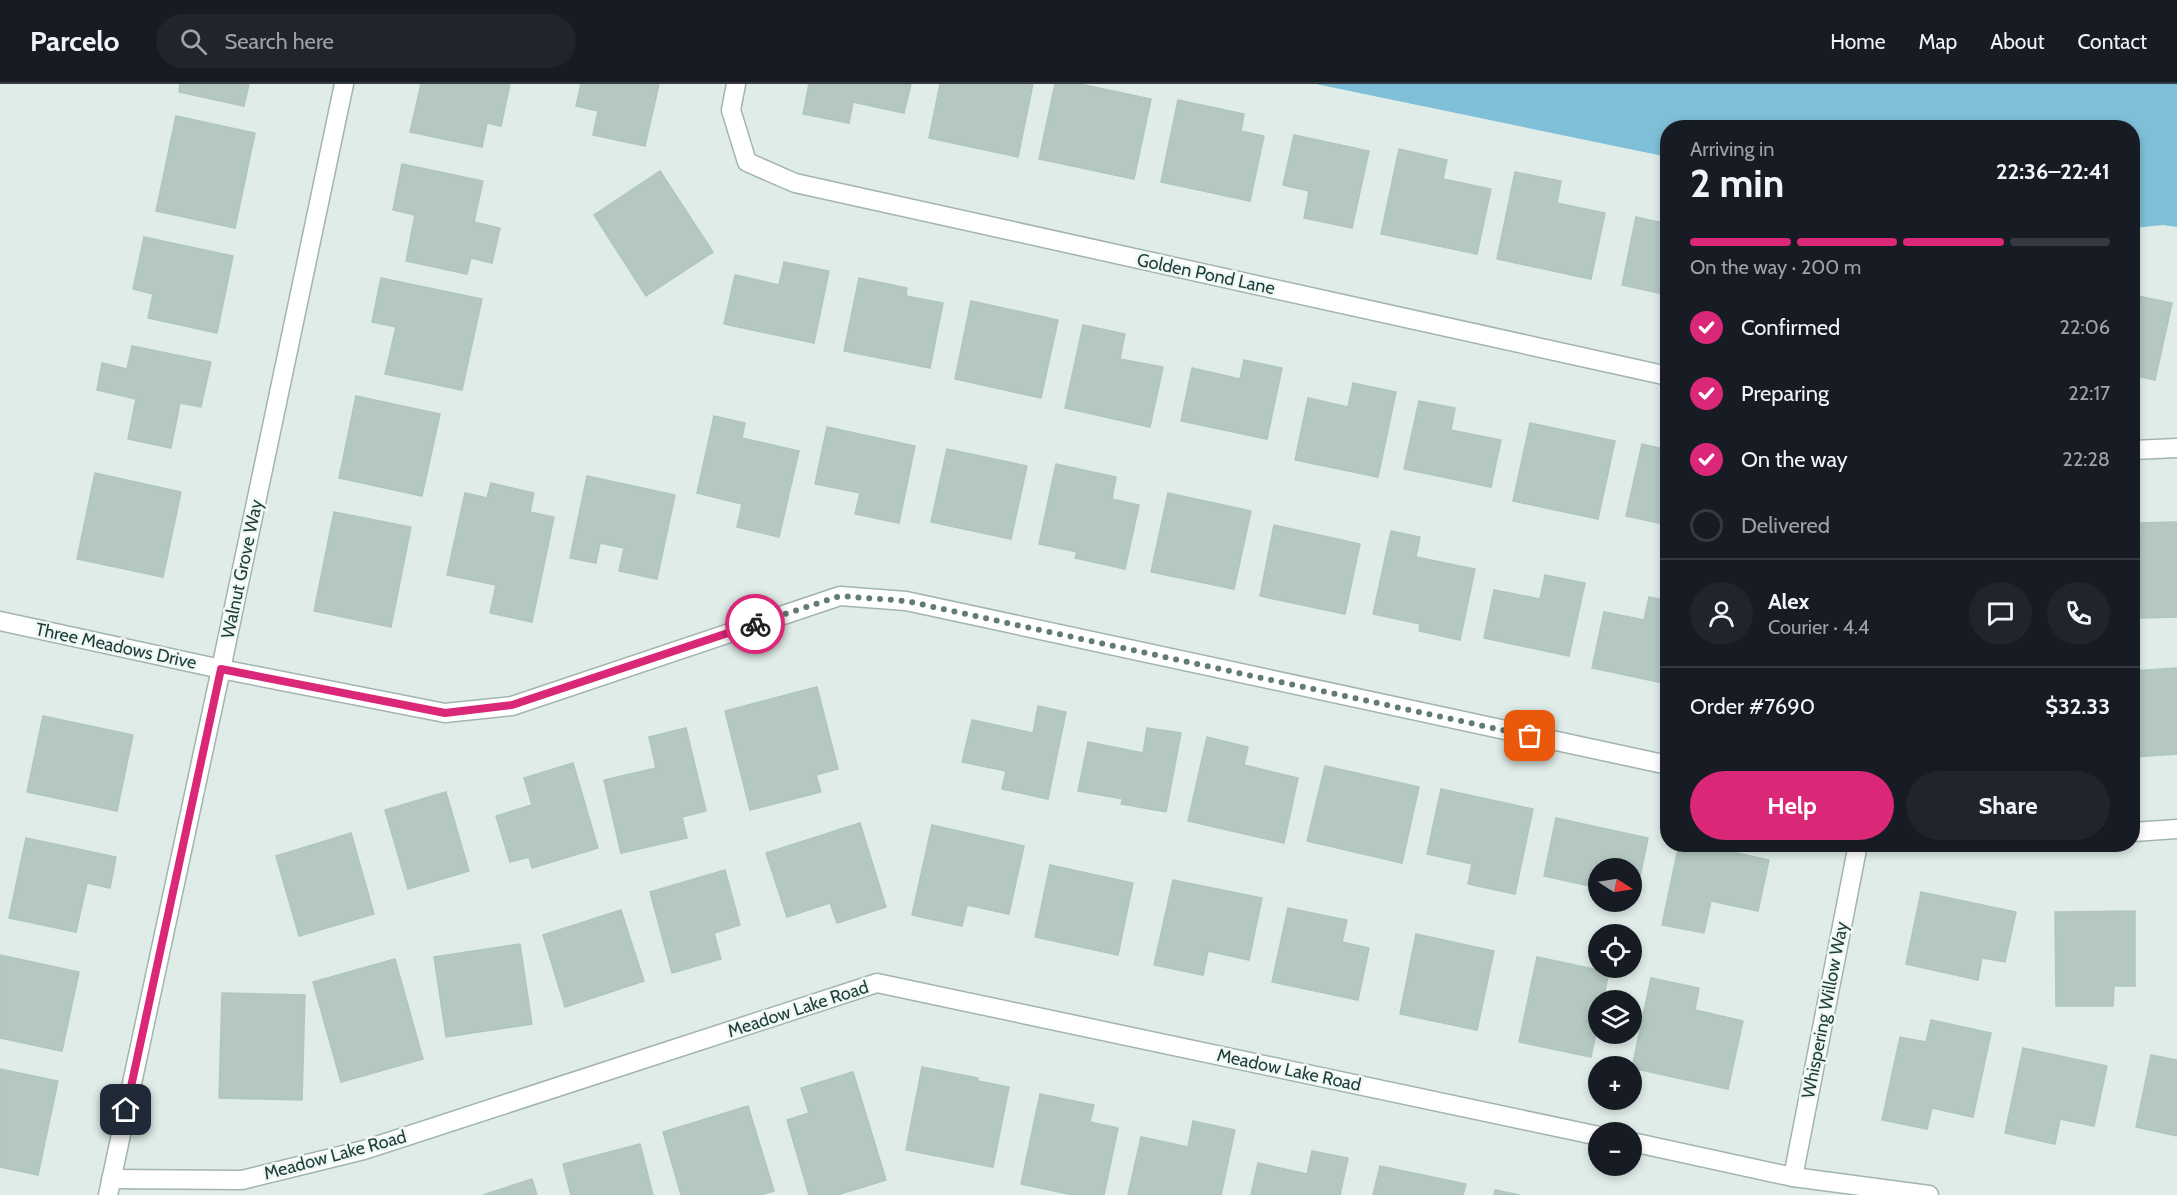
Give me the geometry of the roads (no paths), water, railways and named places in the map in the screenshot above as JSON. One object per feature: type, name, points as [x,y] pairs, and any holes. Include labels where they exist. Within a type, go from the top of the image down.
[{"type":"street","name":"Walnut Grove Way","points":[[109,1187],[344,84]]},
{"type":"street","name":"Golden Pond Lane","points":[[736,84],[731,110],[747,162],[795,183],[1660,374]]},
{"type":"street","points":[[2140,450],[2177,448]]},
{"type":"street","name":"Three Meadows Drive","points":[[0,621],[221,669],[445,713],[512,705],[840,596],[906,601],[1660,763]]},
{"type":"street","points":[[2140,832],[2177,830]]},
{"type":"street","name":"Whispering Willow Way","points":[[1793,1176],[1856,852]]},
{"type":"street","name":"Meadow Lake Road","points":[[109,1187],[242,1180],[364,1150],[877,983],[1588,1134]]},
{"type":"street","points":[[1642,1144],[1793,1176],[1929,1195]]},
{"type":"water","points":[[1316,84],[2177,84],[2177,227],[2163,225],[2140,227],[2140,120],[1660,120],[1660,155]]}]
